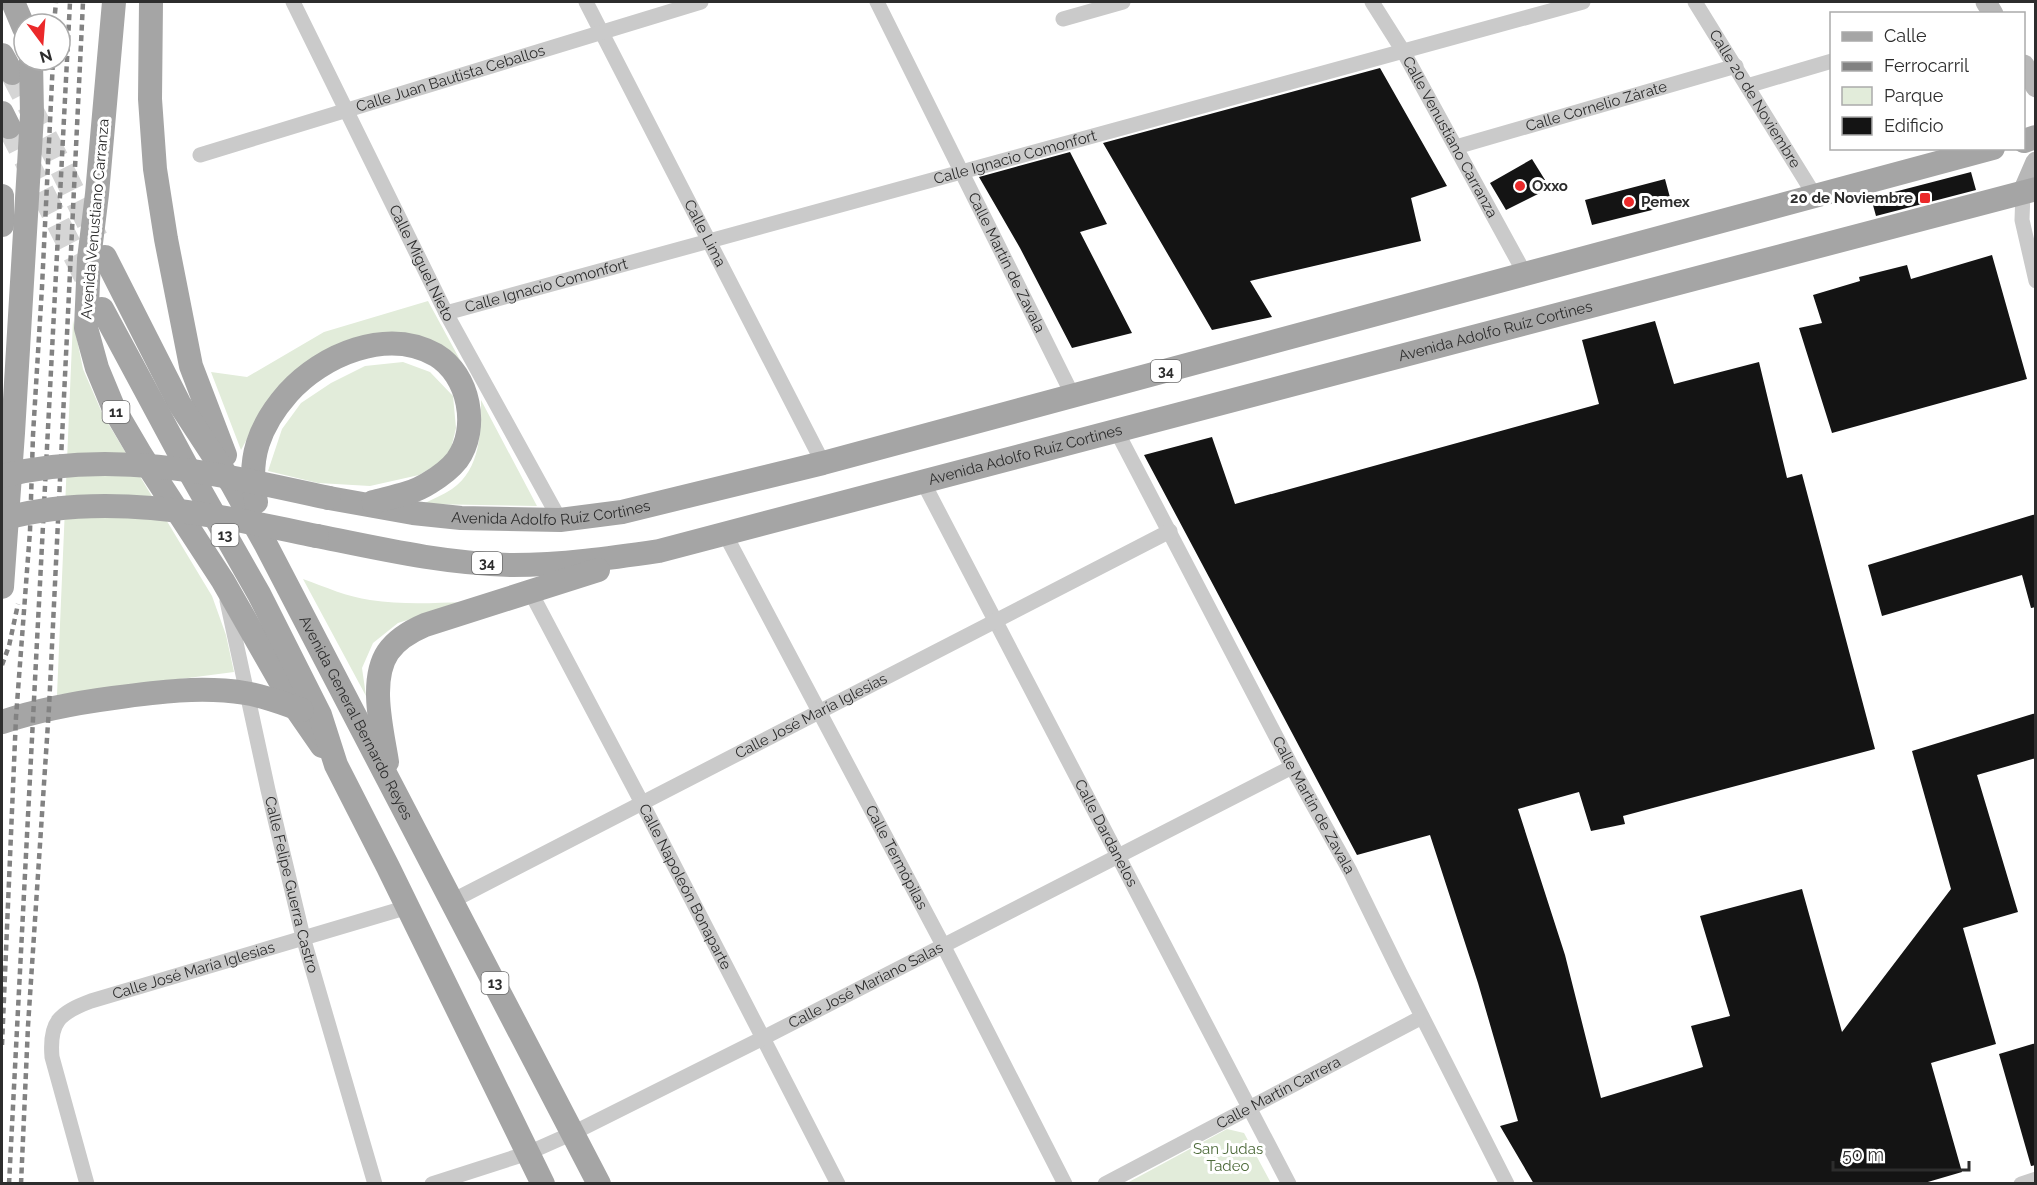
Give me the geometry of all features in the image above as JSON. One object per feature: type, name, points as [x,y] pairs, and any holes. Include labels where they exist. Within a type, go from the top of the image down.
[{"type":"main road","name":"Avenida Venustiano Carranza","points":[[114,2],[89,259],[86,328],[97,368],[114,409],[141,455],[222,581],[295,707],[336,765]]},
{"type":"main road","points":[[151,2],[150,99],[155,169],[166,239],[191,366],[223,447],[232,484]]},
{"type":"main road","points":[[2,587],[32,115],[18,72]]},
{"type":"main road","name":"Avenida Adolfo Ruíz Cortines","points":[[2,476],[56,465],[127,463],[211,473],[362,504],[461,518],[560,520],[622,512],[823,463],[1986,150]]},
{"type":"main road","name":"Avenida Adolfo Ruíz Cortines","points":[[2,519],[42,510],[78,506],[117,506],[194,513],[405,554],[513,565],[573,562],[659,551],[2029,191]]},
{"type":"main road","points":[[2,195],[2,225]]},
{"type":"main road","name":"Avenida General Bernardo Reyes","points":[[105,257],[179,403],[232,484],[266,545],[599,1184]]},
{"type":"main road","name":"Avenida General Bernardo Reyes","points":[[102,309],[188,469],[259,594],[320,715],[336,765],[543,1184]]},
{"type":"main road","points":[[266,545],[254,493],[254,456],[257,442],[266,424],[298,382],[323,364],[346,353],[373,346],[397,344],[435,355],[451,368],[462,385],[468,403],[469,423],[465,443],[457,459],[428,484],[406,494],[362,504]]},
{"type":"main road","points":[[390,782],[378,700],[382,666],[388,652],[409,633],[426,625],[659,551]]},
{"type":"main road","points":[[2,722],[49,708],[150,693],[222,690],[247,693],[320,715]]},
{"type":"street","name":"Calle Miguel Nieto","points":[[293,2],[446,313],[560,520]]},
{"type":"street","name":"Calle Lima","points":[[586,2],[823,463]]},
{"type":"street","name":"Calle Juan Bautista Ceballos","points":[[200,155],[701,2]]},
{"type":"street","name":"Calle Martín de Zavala","points":[[877,2],[1073,396]]},
{"type":"street","points":[[1063,19],[1123,2]]},
{"type":"street","name":"Calle Venustiano Carranza","points":[[1372,2],[1403,51],[1526,274]]},
{"type":"street","name":"Calle Ignacio Comonfort","points":[[446,313],[1583,2]]},
{"type":"street","name":"Calle 20 de Noviembre","points":[[1695,2],[1815,196]]},
{"type":"street","points":[[1747,86],[1830,62]]},
{"type":"street","name":"Calle Cornelio Zárate","points":[[1456,147],[1736,66]]},
{"type":"street","points":[[2025,67],[2036,87]]},
{"type":"street","points":[[2036,162],[2022,220],[2036,281]]},
{"type":"street","name":"Calle Martín de Zavala","points":[[1116,430],[1292,766],[1350,871],[1507,1184]]},
{"type":"street","name":"Calle Dardanelos","points":[[923,482],[1289,1184]]},
{"type":"street","name":"Calle José María Iglesias","points":[[452,901],[1170,531]]},
{"type":"street","name":"Calle Termópilas","points":[[725,534],[943,945],[1065,1184]]},
{"type":"street","name":"Calle Felipe Guerra Castro","points":[[222,581],[270,801],[303,937],[375,1184]]},
{"type":"street","name":"Calle Napoleón Bonaparte","points":[[531,591],[838,1184]]},
{"type":"street","name":"Calle José Mariano Salas","points":[[432,1184],[528,1153],[573,1132],[763,1038],[1292,766]]},
{"type":"street","name":"Calle José María Iglesias","points":[[87,1184],[52,1057],[51,1039],[54,1024],[63,1014],[91,1001],[408,907]]},
{"type":"street","name":"Calle Martín Carrera","points":[[1105,1184],[1422,1017]]},
{"type":"street","points":[[2021,1184],[2036,1179]]},
{"type":"green space","points":[[428,301],[472,382],[383,337],[261,413],[241,450],[211,372],[247,377],[324,332]]},
{"type":"green space","points":[[73,320],[83,369],[103,415],[212,596],[226,635],[234,672],[57,695]]},
{"type":"green space","points":[[403,362],[430,372],[453,396],[456,428],[449,457],[419,475],[370,486],[318,483],[268,471],[282,429],[301,403],[331,383],[365,366]]},
{"type":"green space","points":[[481,400],[537,506],[423,504],[452,489],[469,471],[477,449],[481,424]]},
{"type":"green space","points":[[303,579],[362,599],[382,602],[464,602],[398,623],[373,643],[362,668],[366,696]]},
{"type":"green space","name":"San Judas Tadeo","points":[[1227,1129],[1244,1133],[1271,1183],[1127,1183]]},
{"type":"building","points":[[1380,68],[1447,186],[1411,198],[1421,241],[1250,281],[1272,317],[1212,330],[1103,143]]},
{"type":"building","points":[[1070,152],[1107,224],[1080,232],[1132,333],[1072,348],[1020,248],[979,177]]},
{"type":"building","name":"Oxxo","points":[[1532,159],[1550,188],[1506,210],[1490,183]]},
{"type":"building","name":"20 de Noviembre","points":[[1971,172],[1976,190],[1876,216],[1871,198]]},
{"type":"building","name":"Pemex","points":[[1665,179],[1672,205],[1592,225],[1585,200]]},
{"type":"building","points":[[1992,255],[2027,379],[1832,433],[1799,328],[1822,323],[1813,295],[1860,281],[1859,277],[1907,265],[1911,279]]},
{"type":"building","points":[[1655,321],[1674,384],[1759,362],[1787,478],[1802,474],[1875,749],[1623,816],[1625,824],[1591,831],[1579,792],[1518,809],[1565,955],[1601,1098],[1703,1067],[1691,1026],[1730,1016],[1700,916],[1802,889],[1842,1032],[1951,889],[1912,751],[2036,713],[2036,758],[1977,775],[2018,912],[1963,928],[1996,1044],[1931,1063],[1962,1172],[1921,1184],[1534,1184],[1500,1126],[1518,1121],[1478,983],[1430,835],[1357,855],[1144,455],[1212,437],[1235,504],[1599,404],[1582,340]]},
{"type":"building","points":[[2036,514],[2036,607],[2031,608],[2022,575],[1882,616],[1868,565]]},
{"type":"building","points":[[2036,1043],[2036,1165],[2031,1166],[1999,1054]]},
{"type":"tunnel","points":[[12,73],[96,238]]},
{"type":"tunnel","points":[[9,127],[91,287]]},
{"type":"railway","points":[[55,12],[56,2]]},
{"type":"railway","points":[[9,1184],[70,2]]},
{"type":"railway","points":[[21,1184],[28,1026],[49,708],[83,2]]},
{"type":"railway","points":[[2,1045],[16,717],[30,531],[52,72]]},
{"type":"railway","points":[[2,665],[9,646],[18,604]]},
{"type":"place","name":"Oxxo","points":[[1520,186]]},
{"type":"place","name":"20 de Noviembre","points":[[1925,198]]},
{"type":"place","name":"Pemex","points":[[1629,202]]}]
